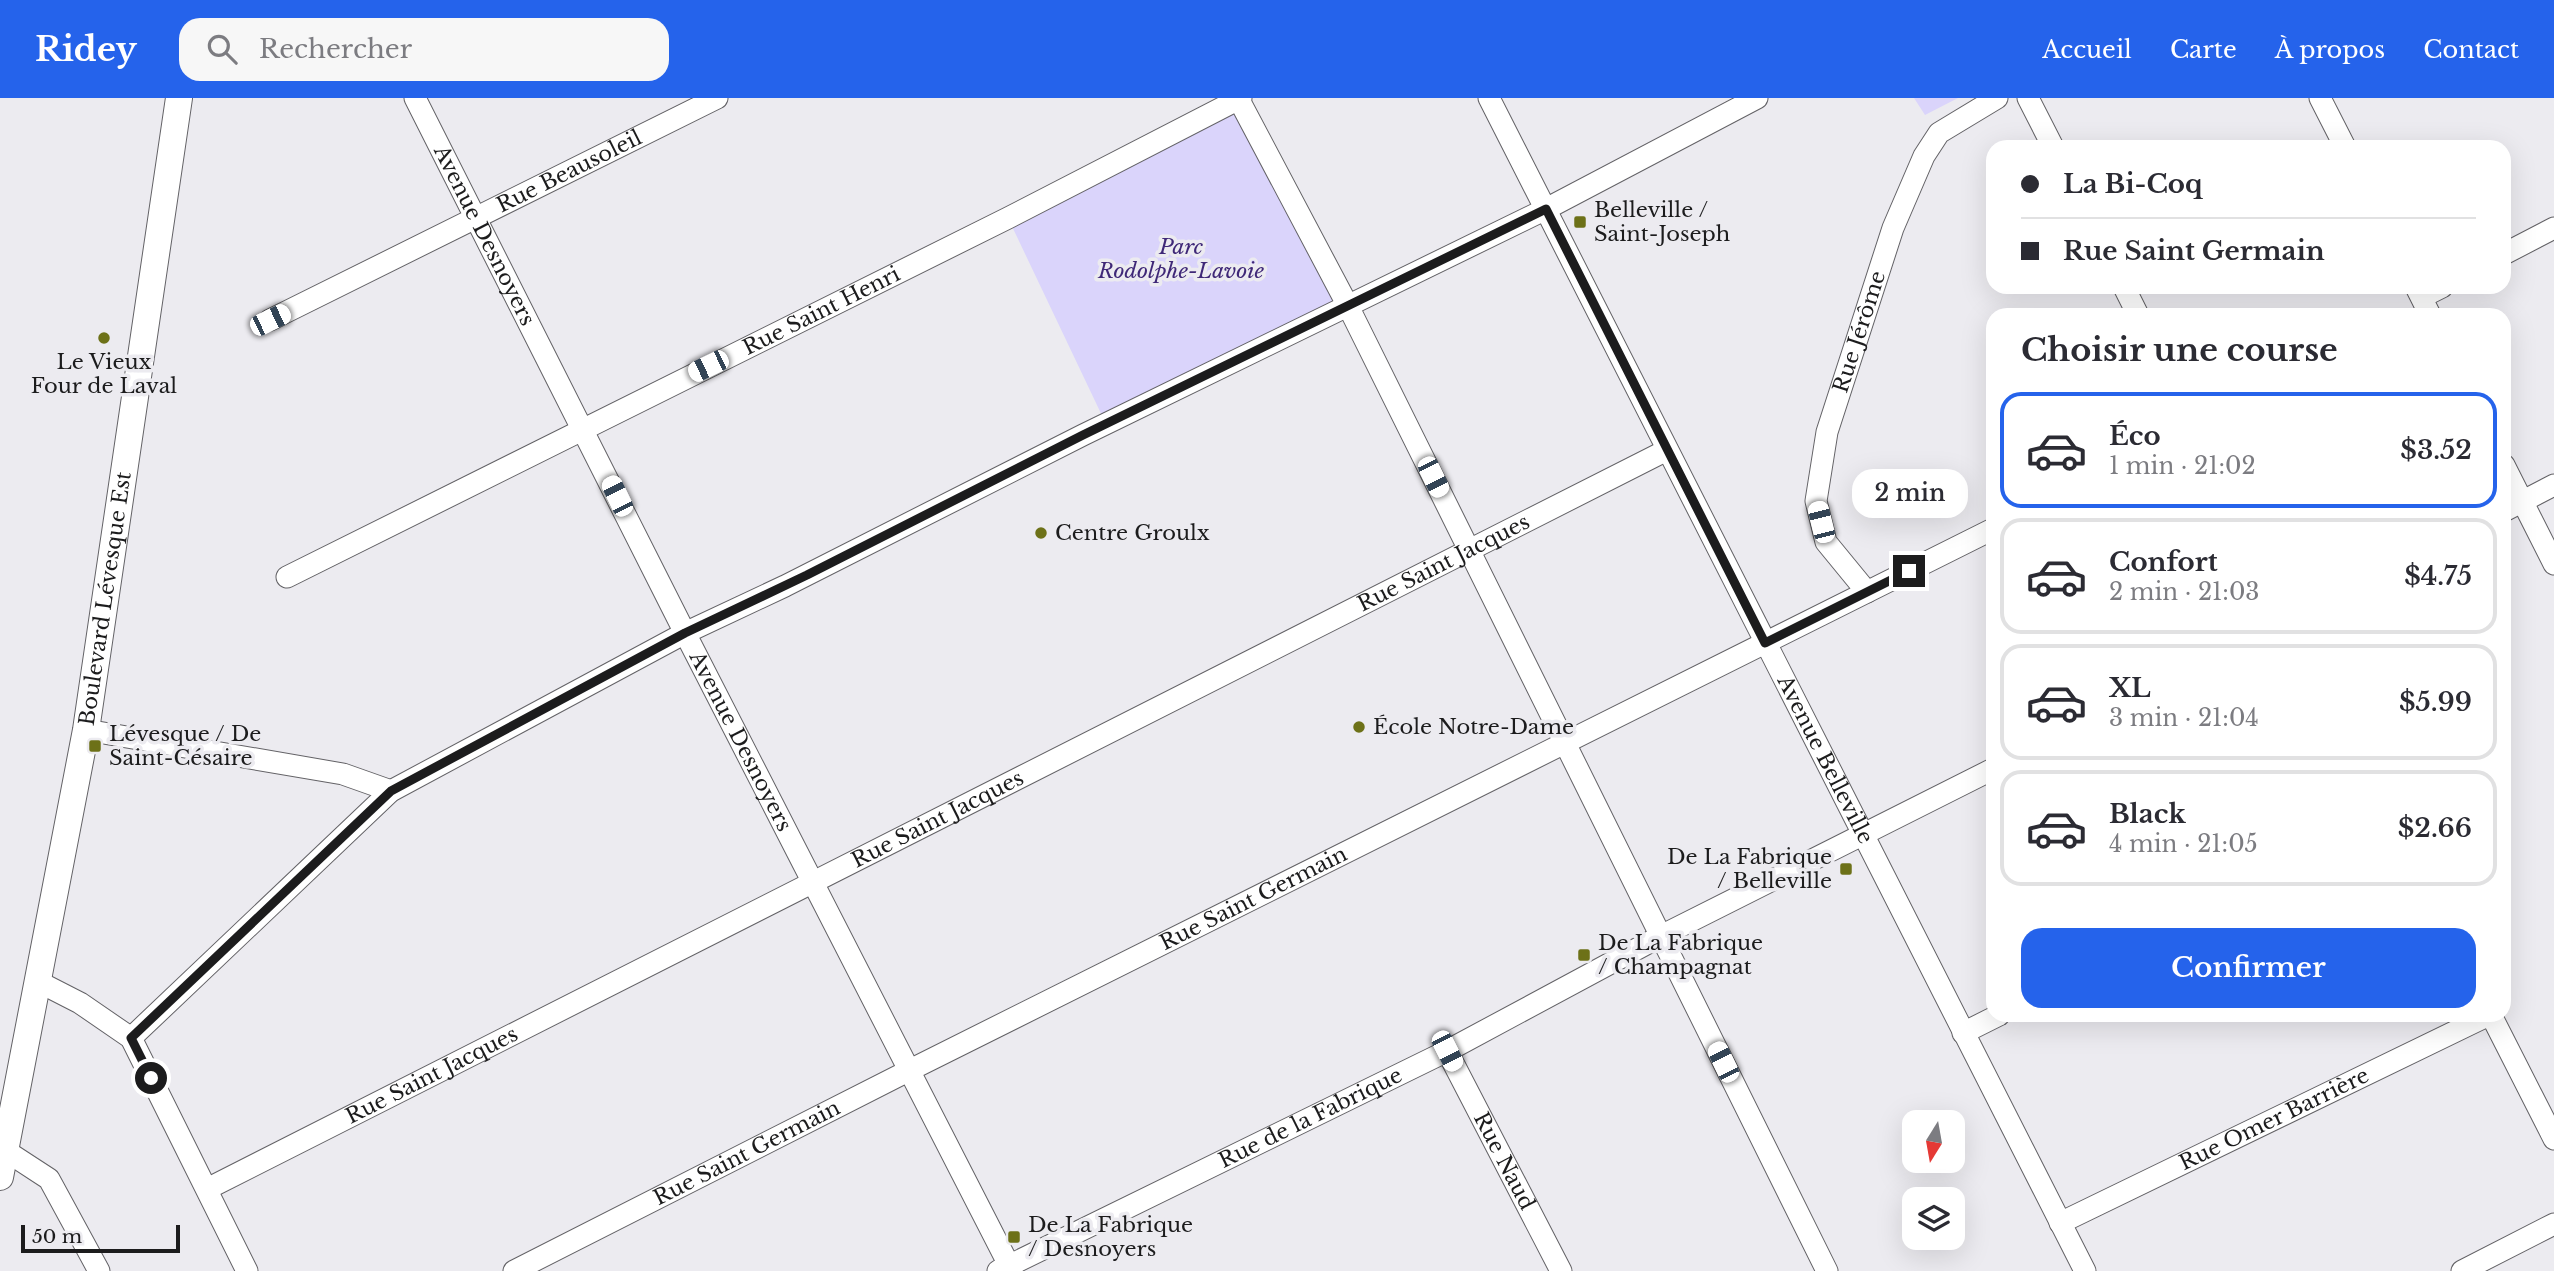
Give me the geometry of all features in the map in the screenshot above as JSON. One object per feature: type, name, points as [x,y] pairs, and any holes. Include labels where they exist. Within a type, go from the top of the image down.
[{"type":"street","name":"Boulevard Lévesque Est","points":[[0,1177],[86,730],[179,98]]},
{"type":"street","name":"Avenue Desnoyers","points":[[415,98],[685,633],[910,1070],[1007,1269]]},
{"type":"street","name":"Rue Beausoleil","points":[[270,320],[717,98]]},
{"type":"street","name":"Avenue Belleville","points":[[1489,98],[2085,1271]]},
{"type":"street","points":[[131,1038],[391,791],[685,633],[1546,209],[1757,98]]},
{"type":"street","name":"Rue Jérôme","points":[[1867,592],[1826,542],[1816,501],[1827,432],[1893,228],[1924,156],[1939,133],[1997,98]]},
{"type":"street","points":[[2028,98],[2049,140]]},
{"type":"street","points":[[2320,98],[2341,140]]},
{"type":"street","points":[[1239,99],[1348,306],[1661,936],[1818,1268]]},
{"type":"street","name":"Rue Saint Henri","points":[[287,577],[1239,99]]},
{"type":"street","points":[[2511,250],[2554,228]]},
{"type":"street","name":"Rue Saint Jacques","points":[[207,1189],[1667,450]]},
{"type":"street","points":[[2554,485],[2513,506],[2554,564]]},
{"type":"street","name":"Rue Saint Germain","points":[[514,1271],[1986,532]]},
{"type":"street","points":[[86,730],[343,775],[391,791]]},
{"type":"street","name":"Rue de la Fabrique","points":[[1007,1269],[1447,1051],[1661,936],[1986,773]]},
{"type":"street","points":[[37,981],[80,1003],[131,1038],[247,1271]]},
{"type":"street","points":[[1963,1033],[1986,1022]]},
{"type":"street","name":"Rue Omer Barrière","points":[[2060,1223],[2476,1022]]},
{"type":"street","points":[[2494,1022],[2554,1139]]},
{"type":"street","name":"Rue Naud","points":[[1447,1051],[1561,1271]]},
{"type":"street","points":[[6,1152],[49,1179],[99,1271]]},
{"type":"street","points":[[2462,1271],[2554,1224]]},
{"type":"green space","points":[[1914,98],[1958,98],[1925,115]]},
{"type":"green space","name":"Parc Rodolphe-Lavoie","points":[[1238,100],[1348,306],[1106,424],[1008,218]]},
{"type":"place","name":"Belleville / Saint-Joseph","points":[[1580,222]]},
{"type":"place","name":"Le Vieux Four de Laval","points":[[104,338]]},
{"type":"place","name":"Centre Groulx","points":[[1041,533]]},
{"type":"place","name":"École Notre-Dame","points":[[1359,727]]},
{"type":"place","name":"Lévesque / De Saint-Césaire","points":[[95,746]]},
{"type":"place","name":"De La Fabrique / Belleville","points":[[1846,869]]},
{"type":"place","name":"De La Fabrique / Champagnat","points":[[1584,955]]},
{"type":"place","name":"De La Fabrique / Desnoyers","points":[[1014,1237]]},
{"type":"route","points":[[151,1078],[131,1038],[391,791],[685,633],[1546,209],[1765,643],[1909,571]]}]
